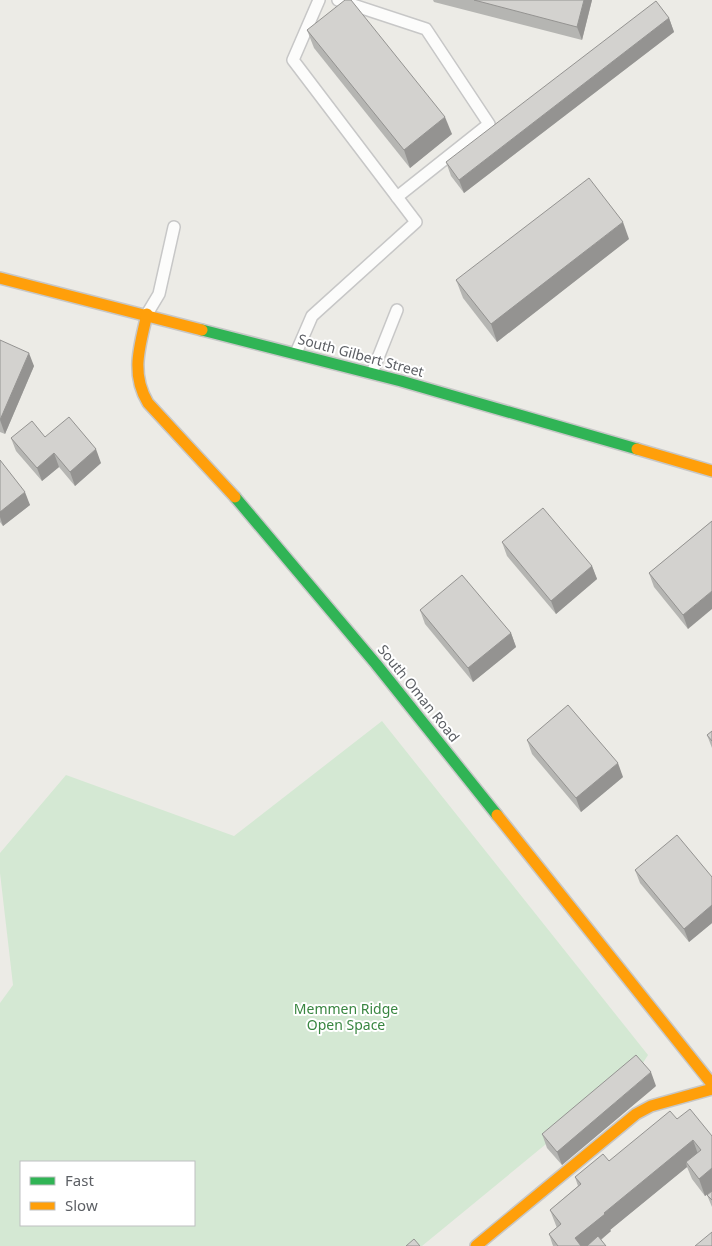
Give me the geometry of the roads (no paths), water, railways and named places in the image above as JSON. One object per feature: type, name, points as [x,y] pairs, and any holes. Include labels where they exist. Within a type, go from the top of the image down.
[{"type":"street","name":"South Gilbert Street","points":[[0,278],[372,373],[712,471]]},
{"type":"street","name":"South Oman Road","points":[[147,314],[138,358],[137,375],[140,391],[148,403],[215,474],[376,664],[712,1084]]},
{"type":"street","points":[[476,1246],[636,1114],[651,1106],[712,1089]]},
{"type":"lane","points":[[296,353],[312,316],[416,222],[293,60],[319,0]]},
{"type":"lane","points":[[338,0],[426,29],[489,124],[397,197]]},
{"type":"lane","points":[[147,314],[159,294],[174,227]]},
{"type":"lane","points":[[372,373],[397,310]]},
{"type":"park label","name":"Memmen Ridge Open Space","points":[[346,1016]]}]
